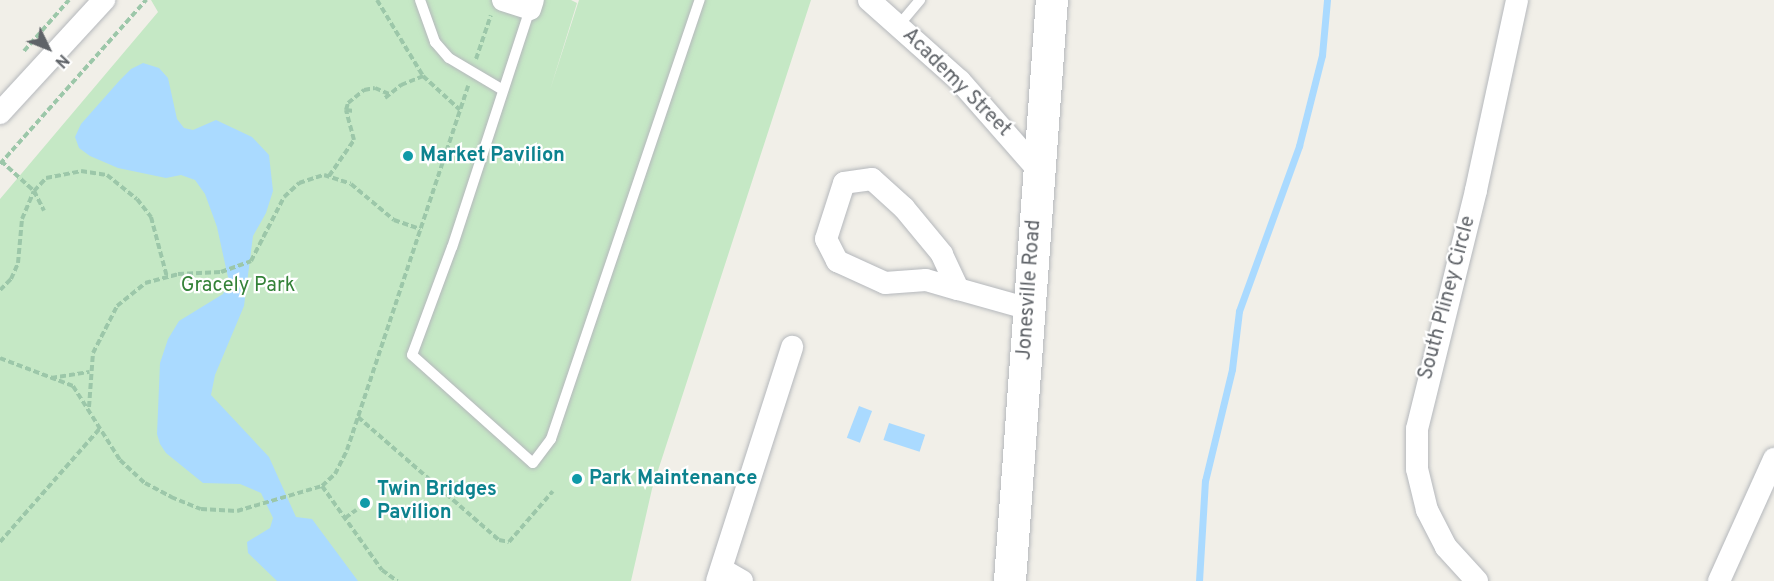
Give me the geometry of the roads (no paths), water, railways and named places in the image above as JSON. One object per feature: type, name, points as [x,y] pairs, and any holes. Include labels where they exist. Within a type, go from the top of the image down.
[{"type":"street","points":[[0,113],[104,0]]},
{"type":"street","name":"Academy Street","points":[[869,0],[960,81],[1039,171]]},
{"type":"street","name":"Jonesville Road","points":[[1010,581],[1052,0]]},
{"type":"street","name":"South Pliney Circle","points":[[1477,581],[1446,547],[1426,510],[1417,469],[1418,429],[1476,190],[1517,0]]},
{"type":"street","points":[[498,5],[531,4]]},
{"type":"street","points":[[958,289],[942,254],[904,208],[872,179],[844,183],[826,239],[837,261],[885,283],[926,280],[1029,309]]},
{"type":"street","points":[[742,581],[720,575],[792,347]]},
{"type":"street","points":[[1719,581],[1774,459]]},
{"type":"lane","points":[[420,0],[435,42],[449,58],[503,90]]},
{"type":"lane","points":[[531,4],[412,355],[533,463],[551,439],[700,0]]},
{"type":"lane","points":[[899,26],[920,0]]},
{"type":"water","points":[[143,63],[159,68],[168,78],[177,119],[184,128],[193,130],[216,120],[252,137],[269,155],[273,191],[266,213],[253,236],[244,306],[215,375],[211,395],[269,457],[296,517],[312,519],[358,581],[277,581],[248,553],[247,542],[270,528],[273,518],[261,493],[240,484],[203,483],[166,453],[160,444],[157,434],[160,363],[168,339],[179,321],[223,294],[229,282],[217,227],[205,194],[195,180],[181,175],[166,178],[118,168],[90,156],[79,148],[75,137],[81,124],[131,69]]},
{"type":"water","points":[[859,406],[872,411],[860,443],[847,438]]},
{"type":"water","points":[[889,423],[925,435],[920,452],[883,440]]},
{"type":"waterway","points":[[1199,581],[1205,481],[1232,369],[1239,311],[1299,146],[1322,55],[1327,0]]},
{"type":"place","name":"Market Pavilion","points":[[408,156]]},
{"type":"place","name":"Park Maintenance","points":[[577,479]]},
{"type":"place","name":"Twin Bridges Pavilion","points":[[365,503]]},
{"type":"park label","name":"Gracely Park","points":[[238,286]]}]
